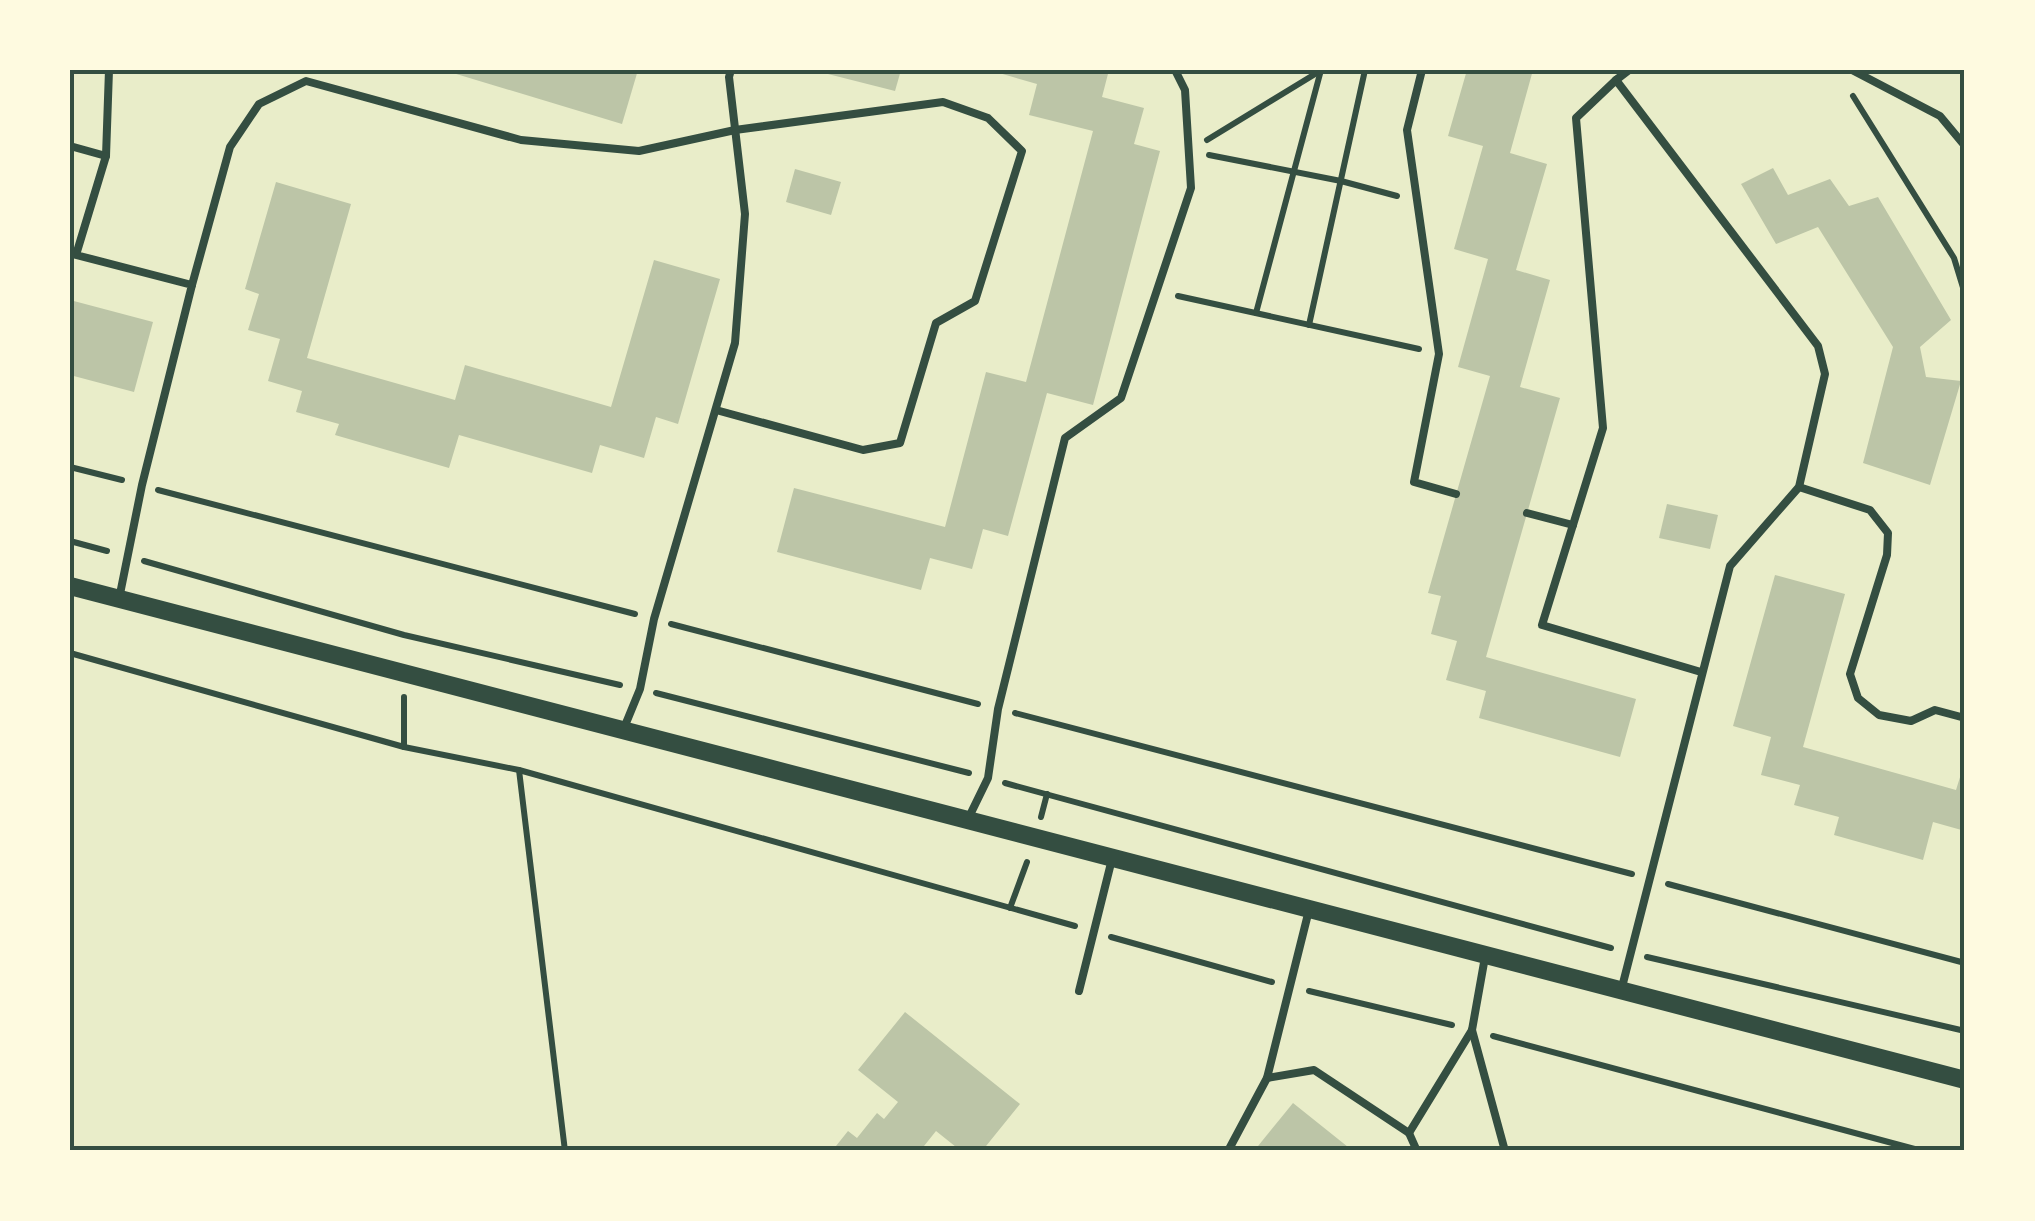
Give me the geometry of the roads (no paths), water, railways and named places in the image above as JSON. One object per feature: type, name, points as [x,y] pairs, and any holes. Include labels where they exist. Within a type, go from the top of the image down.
[{"type":"street","points":[[70,586],[1965,1080]]},
{"type":"lane","points":[[109,70],[106,156],[76,255],[192,285]]},
{"type":"lane","points":[[306,81],[309,70]]},
{"type":"lane","points":[[622,732],[640,689],[654,619],[735,342],[745,214],[730,70]]},
{"type":"lane","points":[[967,821],[988,778],[998,709],[1065,438],[1121,398],[1191,188],[1185,90],[1175,70]]},
{"type":"lane","points":[[1422,70],[1407,130],[1439,354],[1414,482],[1456,494]]},
{"type":"lane","points":[[1629,70],[1576,118],[1602,428],[1542,625],[1701,672]]},
{"type":"lane","points":[[1852,70],[1940,116],[1965,146]]},
{"type":"lane","points":[[1616,80],[1818,346],[1825,374],[1799,488],[1730,566],[1621,991]]},
{"type":"lane","points":[[119,599],[192,285],[230,147],[258,104],[306,81],[522,140],[639,151],[735,130],[944,102],[988,118],[1022,150],[975,300],[936,323],[900,443],[862,450],[716,410]]},
{"type":"lane","points":[[70,146],[106,156]]},
{"type":"lane","points":[[1799,488],[1870,510],[1888,532],[1887,555],[1850,674],[1858,698],[1879,715],[1911,720],[1935,710],[1965,718]]},
{"type":"lane","points":[[1527,513],[1573,525]]},
{"type":"lane","points":[[1079,990],[1112,859]]},
{"type":"lane","points":[[1228,1151],[1267,1078],[1308,910]]},
{"type":"lane","points":[[1410,1133],[1472,1030],[1486,956]]},
{"type":"lane","points":[[1472,1030],[1505,1151]]},
{"type":"lane","points":[[1267,1078],[1314,1070],[1410,1133],[1417,1151]]}]
